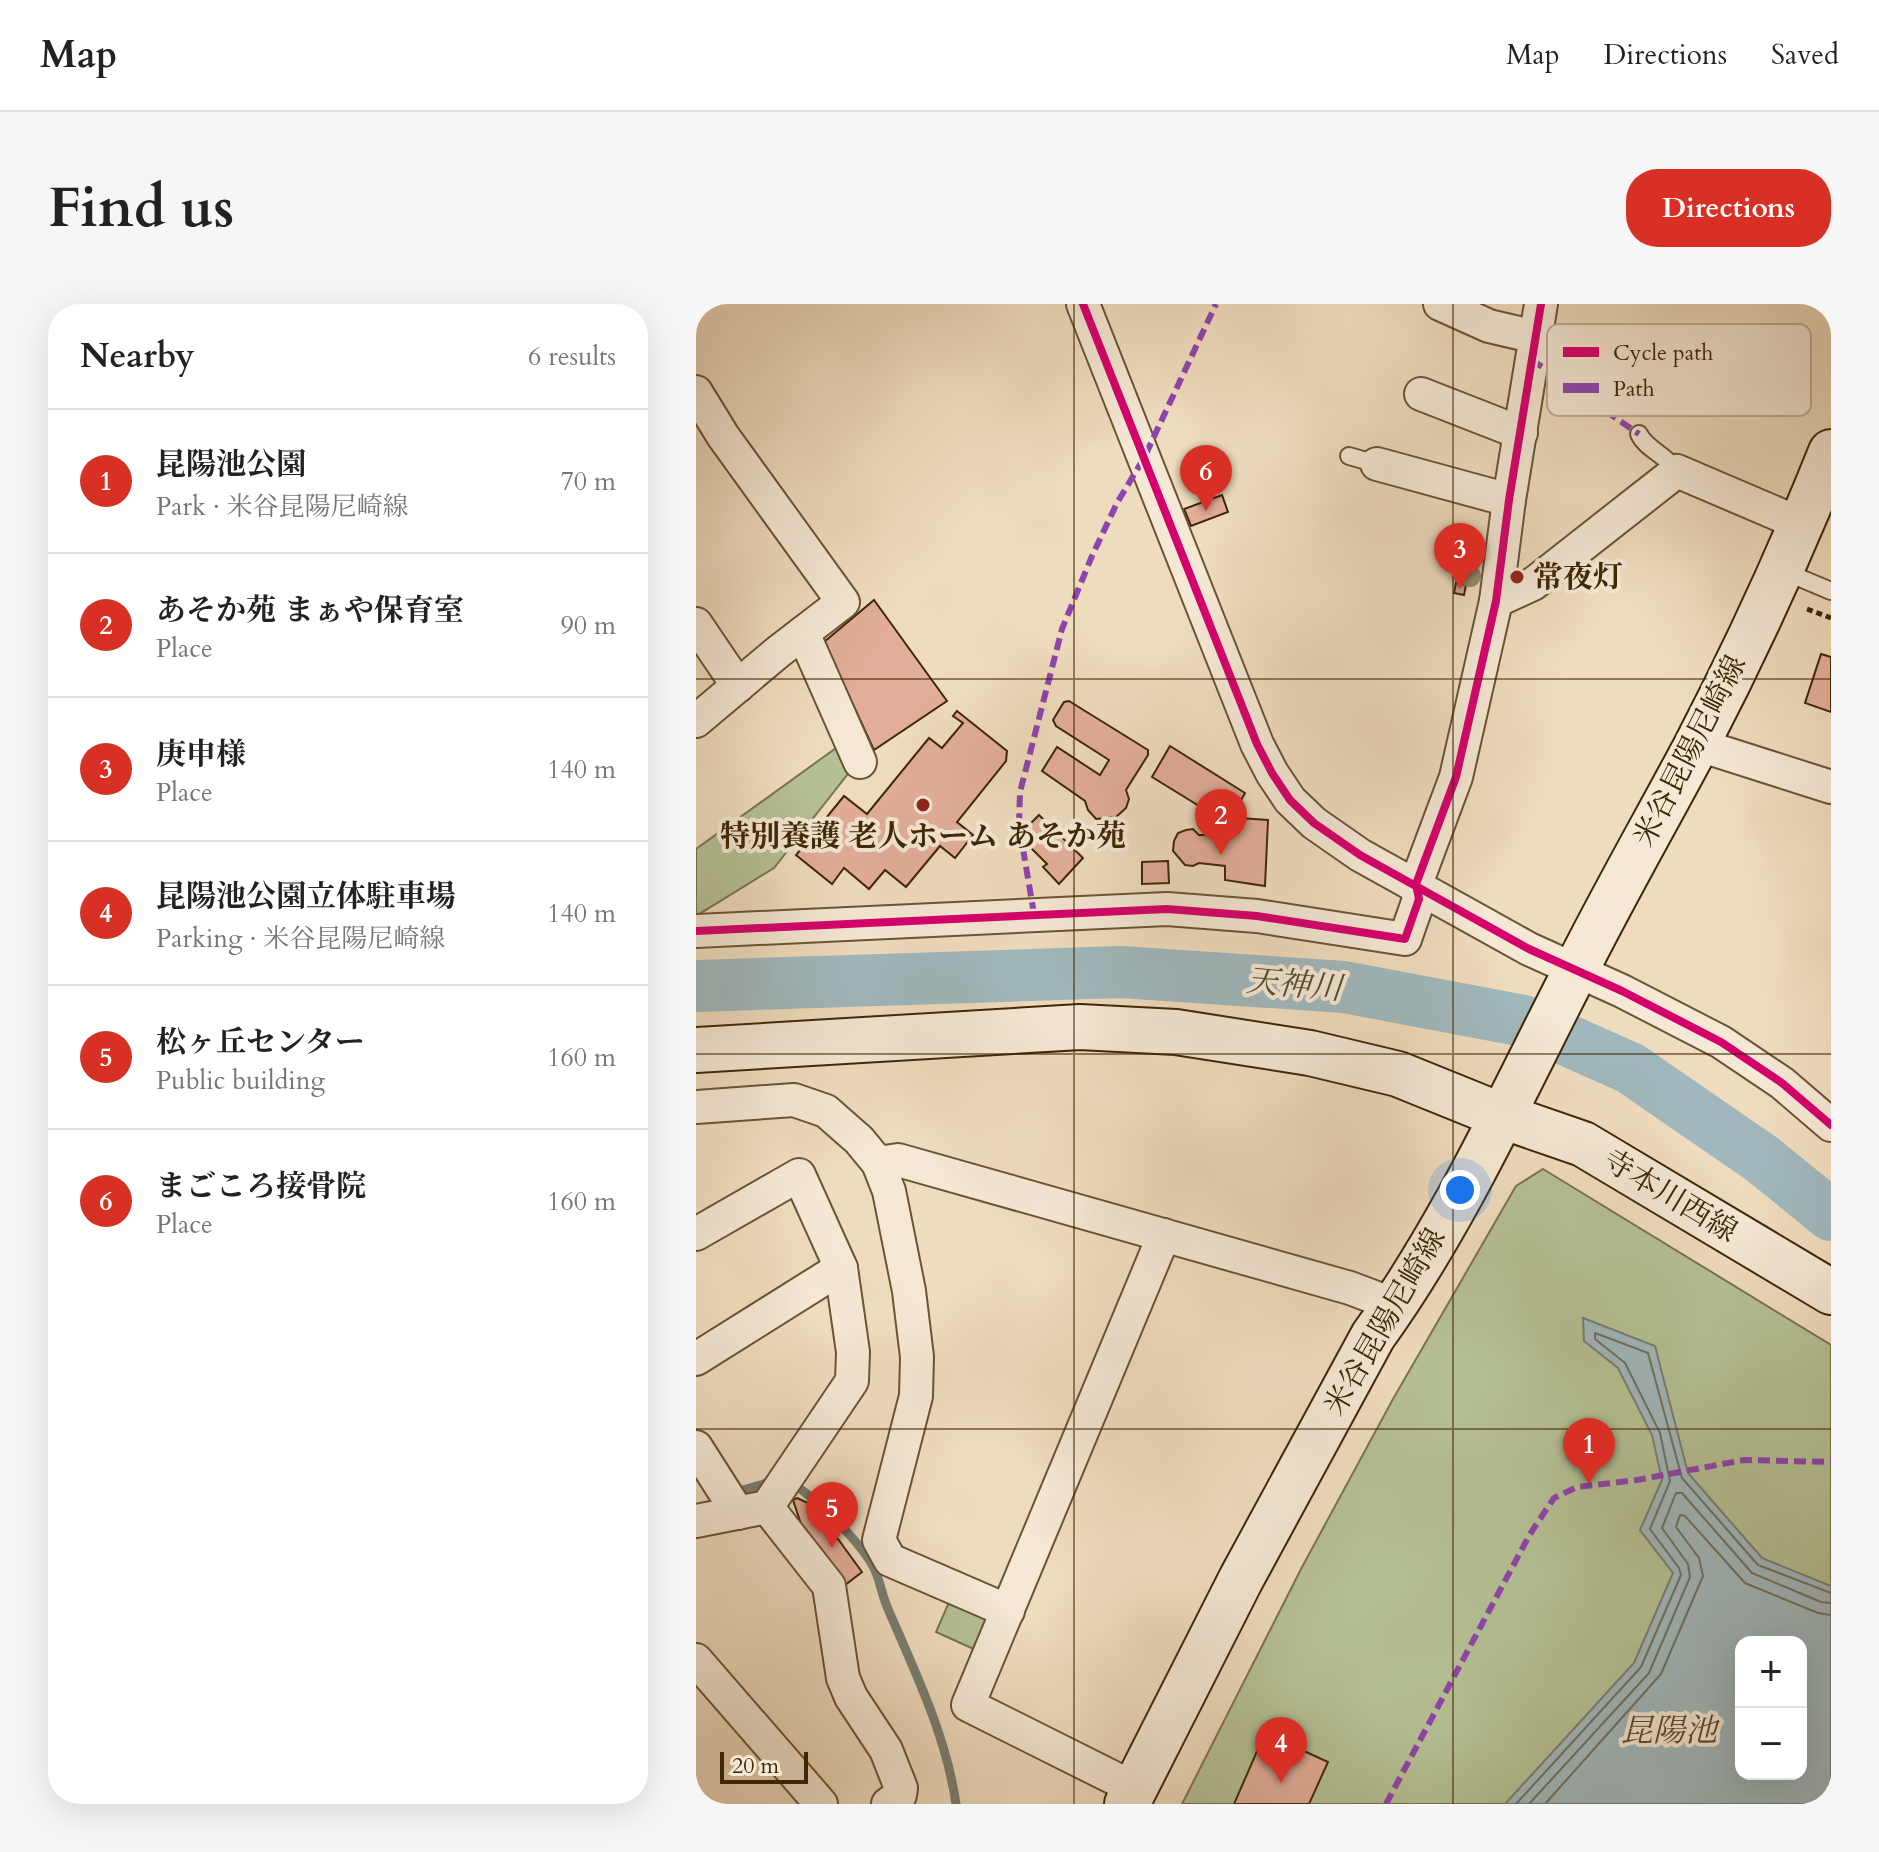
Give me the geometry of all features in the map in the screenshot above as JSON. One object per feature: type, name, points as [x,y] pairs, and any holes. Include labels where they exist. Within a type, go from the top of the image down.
[{"type":"main road","name":"米谷昆陽尼崎線","points":[[1130,1796],[1373,1336],[1395,1305],[1474,1170],[1570,980],[1696,744],[1780,570],[1814,511],[1831,452]]},
{"type":"main road","name":"寺本川西線","points":[[696,1050],[1080,1027],[1176,1032],[1310,1053],[1511,1098],[1831,1292]]},
{"type":"street","points":[[1083,304],[1257,744],[1290,800],[1314,823],[1360,855],[1529,949],[1570,980],[1721,1042],[1782,1083],[1831,1125]]},
{"type":"street","points":[[1440,304],[1489,326],[1536,337]]},
{"type":"street","points":[[697,929],[1167,909],[1257,916],[1405,939],[1419,899],[1416,884],[1456,777],[1496,601],[1541,304]]},
{"type":"street","points":[[696,392],[723,436],[843,602],[696,721]]},
{"type":"street","points":[[1421,394],[1521,433]]},
{"type":"street","points":[[1363,460],[1509,500]]},
{"type":"street","points":[[1496,601],[1533,584],[1677,471],[1814,511]]},
{"type":"street","points":[[696,624],[738,686]]},
{"type":"street","points":[[803,633],[860,762]]},
{"type":"street","points":[[1696,744],[1831,787]]},
{"type":"street","points":[[696,1107],[794,1100],[826,1111],[859,1140],[878,1163],[889,1191],[900,1240],[917,1357],[916,1396],[879,1540],[890,1560],[1008,1611]]},
{"type":"street","points":[[878,1163],[898,1160],[1350,1288],[1395,1305]]},
{"type":"street","points":[[696,1234],[799,1175],[841,1268],[853,1352],[852,1381],[752,1510],[696,1521]]},
{"type":"street","points":[[1130,1796],[968,1705],[1164,1235]]},
{"type":"street","points":[[696,1359],[841,1268]]},
{"type":"street","points":[[701,1450],[752,1510],[829,1586],[843,1678],[851,1697],[886,1750],[901,1788],[900,1795],[888,1804]]},
{"type":"street","points":[[696,1660],[821,1804]]},
{"type":"lane","points":[[1639,434],[1642,441],[1669,459],[1677,471]]},
{"type":"lane","points":[[1780,570],[1831,591]]},
{"type":"path","points":[[1807,609],[1831,618]]},
{"type":"green space","points":[[843,743],[854,766],[774,868],[696,916],[696,849]]},
{"type":"green space","points":[[1543,1169],[1831,1345],[1831,1804],[1182,1804],[1301,1569],[1393,1399],[1516,1186]]},
{"type":"green space","points":[[953,1593],[990,1609],[978,1651],[936,1632]]},
{"type":"water","name":"昆陽池","points":[[1583,1318],[1655,1346],[1688,1473],[1762,1558],[1831,1586],[1831,1804],[1505,1804],[1634,1663],[1673,1573],[1640,1530],[1662,1480],[1652,1435],[1618,1368],[1584,1341]]},
{"type":"building","points":[[1222,495],[1228,512],[1191,526],[1184,509]]},
{"type":"building","points":[[1456,583],[1466,585],[1464,595],[1454,593]]},
{"type":"building","points":[[874,600],[947,701],[874,750],[824,642]]},
{"type":"building","points":[[1821,654],[1831,657],[1831,712],[1805,703]]},
{"type":"building","points":[[1069,701],[1148,750],[1148,755],[1126,790],[1129,799],[1126,808],[1116,817],[1096,819],[1085,801],[1042,771],[1057,747],[1100,775],[1109,760],[1056,726],[1053,720],[1064,702]]},
{"type":"building","name":"特別養護 老人ホーム あそか苑","points":[[957,711],[1007,751],[1006,761],[957,822],[973,835],[955,858],[940,846],[906,887],[885,870],[869,889],[844,868],[832,884],[796,855],[844,796],[867,814],[929,738],[942,748],[963,723],[953,716]]},
{"type":"building","points":[[1170,746],[1245,793],[1236,809],[1229,804],[1224,813],[1212,806],[1209,812],[1152,777]]},
{"type":"building","points":[[1039,815],[1083,858],[1059,884],[1043,867],[1047,864],[1025,842],[1032,835],[1025,829]]},
{"type":"building","points":[[1224,817],[1268,820],[1265,886],[1225,880],[1225,866],[1185,865],[1173,851],[1178,833],[1186,830],[1193,829],[1199,835],[1225,835]]},
{"type":"building","points":[[1168,861],[1169,883],[1142,884],[1142,862]]},
{"type":"building","points":[[797,1498],[812,1505],[862,1572],[845,1585],[801,1524],[793,1500]]},
{"type":"building","points":[[1265,1733],[1328,1762],[1309,1804],[1234,1804]]},
{"type":"waterway","name":"天神川","points":[[696,986],[1121,972],[1344,987],[1524,1021],[1630,1068],[1762,1159],[1831,1215]]},
{"type":"waterway","points":[[743,1490],[774,1481]]},
{"type":"waterway","points":[[789,1482],[836,1520],[874,1568],[937,1729],[956,1804]]},
{"type":"marked path","points":[[1034,914],[1019,825],[1020,792],[1062,629],[1117,503],[1144,458],[1216,304]]},
{"type":"marked path","points":[[1532,360],[1547,370]]},
{"type":"marked path","points":[[1613,416],[1639,434]]},
{"type":"marked path","points":[[1386,1804],[1530,1534],[1554,1498],[1577,1487],[1637,1480],[1744,1460],[1831,1462]]},
{"type":"cycle path","points":[[1083,304],[1257,744],[1290,800],[1314,823],[1360,855],[1529,949],[1622,991],[1721,1042],[1782,1083],[1831,1125]]},
{"type":"cycle path","points":[[696,931],[1167,909],[1257,916],[1405,939],[1419,899],[1416,884],[1456,777],[1496,601],[1541,304]]},
{"type":"place","name":"まごころ接骨院","points":[[1206,511]]},
{"type":"place","name":"常夜灯","points":[[1517,577]]},
{"type":"place","name":"庚申様","points":[[1460,589]]},
{"type":"place","name":"特別養護 老人ホーム あそか苑","points":[[923,805]]},
{"type":"place","name":"あそか苑 まぁや保育室","points":[[1221,855]]},
{"type":"place","name":"昆陽池公園","points":[[1589,1484]]},
{"type":"place","name":"松ヶ丘センター","points":[[832,1548]]},
{"type":"place","name":"昆陽池公園立体駐車場","points":[[1281,1783]]}]
